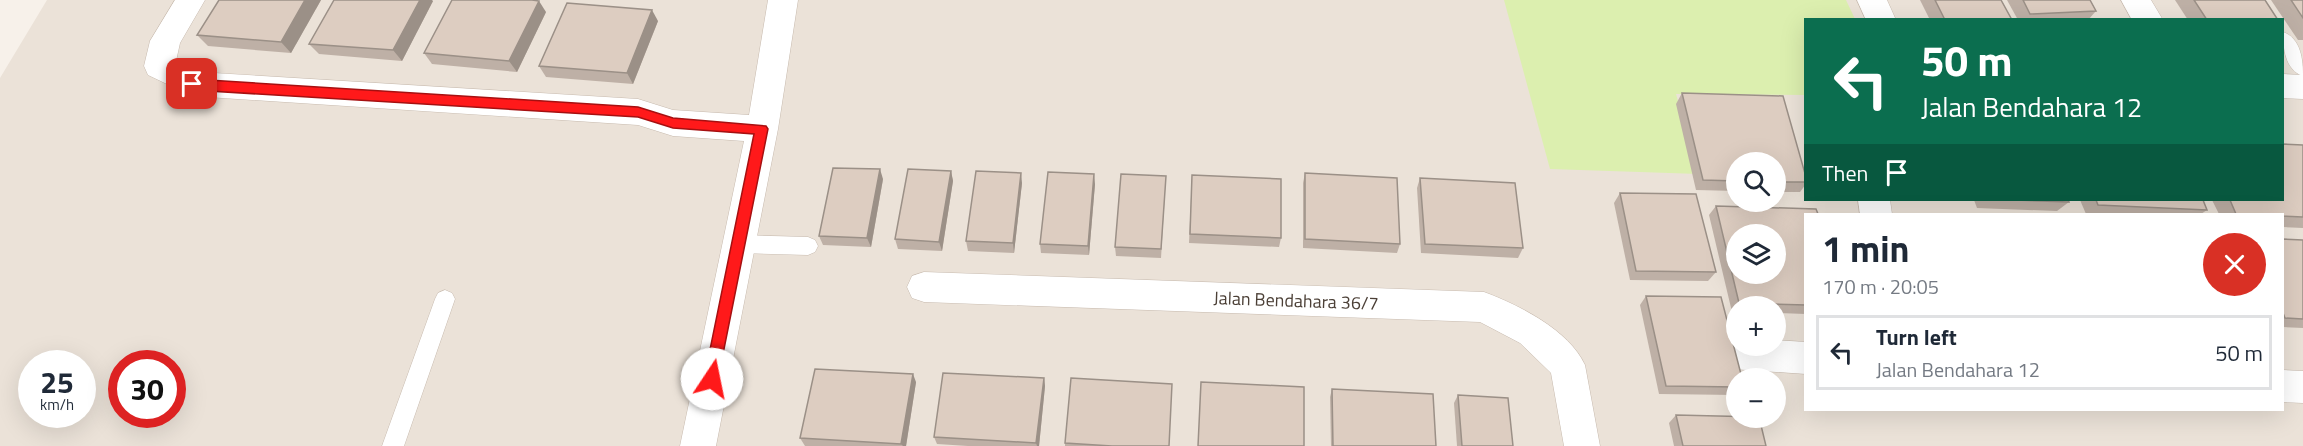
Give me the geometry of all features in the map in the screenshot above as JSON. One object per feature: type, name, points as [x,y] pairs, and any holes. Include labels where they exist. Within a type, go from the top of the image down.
[{"type":"street","points":[[190,0],[165,41],[159,66],[192,84],[638,112],[673,123],[764,120]]},
{"type":"street","points":[[698,446],[764,120],[783,0]]},
{"type":"street","points":[[1872,0],[1880,18]]},
{"type":"street","points":[[2136,0],[2147,18]]},
{"type":"street","points":[[2284,86],[2303,87]]},
{"type":"street","name":"Jalan Bendahara 36/7","points":[[924,287],[1484,308],[1532,332],[1567,366],[1582,446]]},
{"type":"street","points":[[1776,356],[1804,358]]},
{"type":"street","points":[[2284,386],[2303,387]]},
{"type":"lane","points":[[2284,40],[2303,69]]},
{"type":"lane","points":[[739,244],[808,246]]},
{"type":"lane","points":[[393,446],[445,299]]},
{"type":"shaded area","points":[[47,0],[2303,0],[2303,446],[0,446],[0,78]]},
{"type":"green space","points":[[1504,0],[1846,0],[1855,18],[1804,18],[1804,95],[1676,94],[1699,174],[1550,169]]},
{"type":"building","points":[[219,0],[305,0],[281,42],[197,35]]},
{"type":"building","points":[[334,0],[420,0],[393,50],[309,44]]},
{"type":"building","points":[[452,0],[539,1],[509,61],[424,53]]},
{"type":"building","points":[[1935,0],[2001,0],[2011,18],[1944,18]]},
{"type":"building","points":[[2023,0],[2090,0],[2096,11],[2030,14]]},
{"type":"building","points":[[2194,0],[2265,0],[2277,18],[2206,18]]},
{"type":"building","points":[[2291,0],[2303,0],[2303,18]]},
{"type":"building","points":[[567,3],[652,10],[627,73],[539,66]]},
{"type":"building","points":[[1682,93],[1783,96],[1804,170],[1804,182],[1786,182],[1786,152],[1726,152],[1726,181],[1703,180]]},
{"type":"building","points":[[2284,144],[2303,145],[2303,217],[2284,216],[2284,213],[2236,213],[2230,201],[2284,201]]},
{"type":"building","points":[[833,168],[880,169],[867,238],[819,236]]},
{"type":"building","points":[[908,169],[951,171],[939,242],[895,239]]},
{"type":"building","points":[[976,171],[1021,173],[1013,243],[966,241]]},
{"type":"building","points":[[1048,172],[1094,174],[1088,246],[1040,244]]},
{"type":"building","points":[[1305,173],[1397,178],[1400,244],[1305,239]]},
{"type":"building","points":[[1121,174],[1166,176],[1161,249],[1115,247]]},
{"type":"building","points":[[1192,175],[1281,179],[1281,238],[1190,234]]},
{"type":"building","points":[[1420,178],[1515,183],[1523,248],[1425,244]]},
{"type":"building","points":[[1620,193],[1696,194],[1716,272],[1636,271]]},
{"type":"building","points":[[2096,201],[2203,201],[2207,210],[2098,205]]},
{"type":"building","points":[[1716,206],[1726,206],[1726,212],[1786,212],[1786,208],[1816,209],[1818,213],[1804,213],[1804,305],[1786,304],[1786,296],[1737,296],[1734,284],[1786,284],[1786,224],[1726,224],[1726,248]]},
{"type":"building","points":[[2284,239],[2303,240],[2303,319],[2285,318]]},
{"type":"building","points":[[1646,296],[1721,297],[1726,316],[1726,356],[1736,356],[1739,368],[1726,368],[1726,387],[1666,386]]},
{"type":"building","points":[[815,369],[913,374],[901,444],[800,438]]},
{"type":"building","points":[[943,373],[1044,378],[1036,443],[934,437]]},
{"type":"building","points":[[1071,378],[1172,384],[1169,446],[1065,443]]},
{"type":"building","points":[[1201,382],[1304,387],[1304,446],[1198,446]]},
{"type":"building","points":[[1332,389],[1433,394],[1436,446],[1333,446]]},
{"type":"building","points":[[1458,395],[1508,398],[1513,446],[1462,446]]},
{"type":"building","points":[[1676,415],[1726,416],[1726,428],[1762,428],[1766,446],[1683,446]]},
{"type":"route","points":[[192,84],[638,112],[673,123],[762,129],[712,379]]}]
